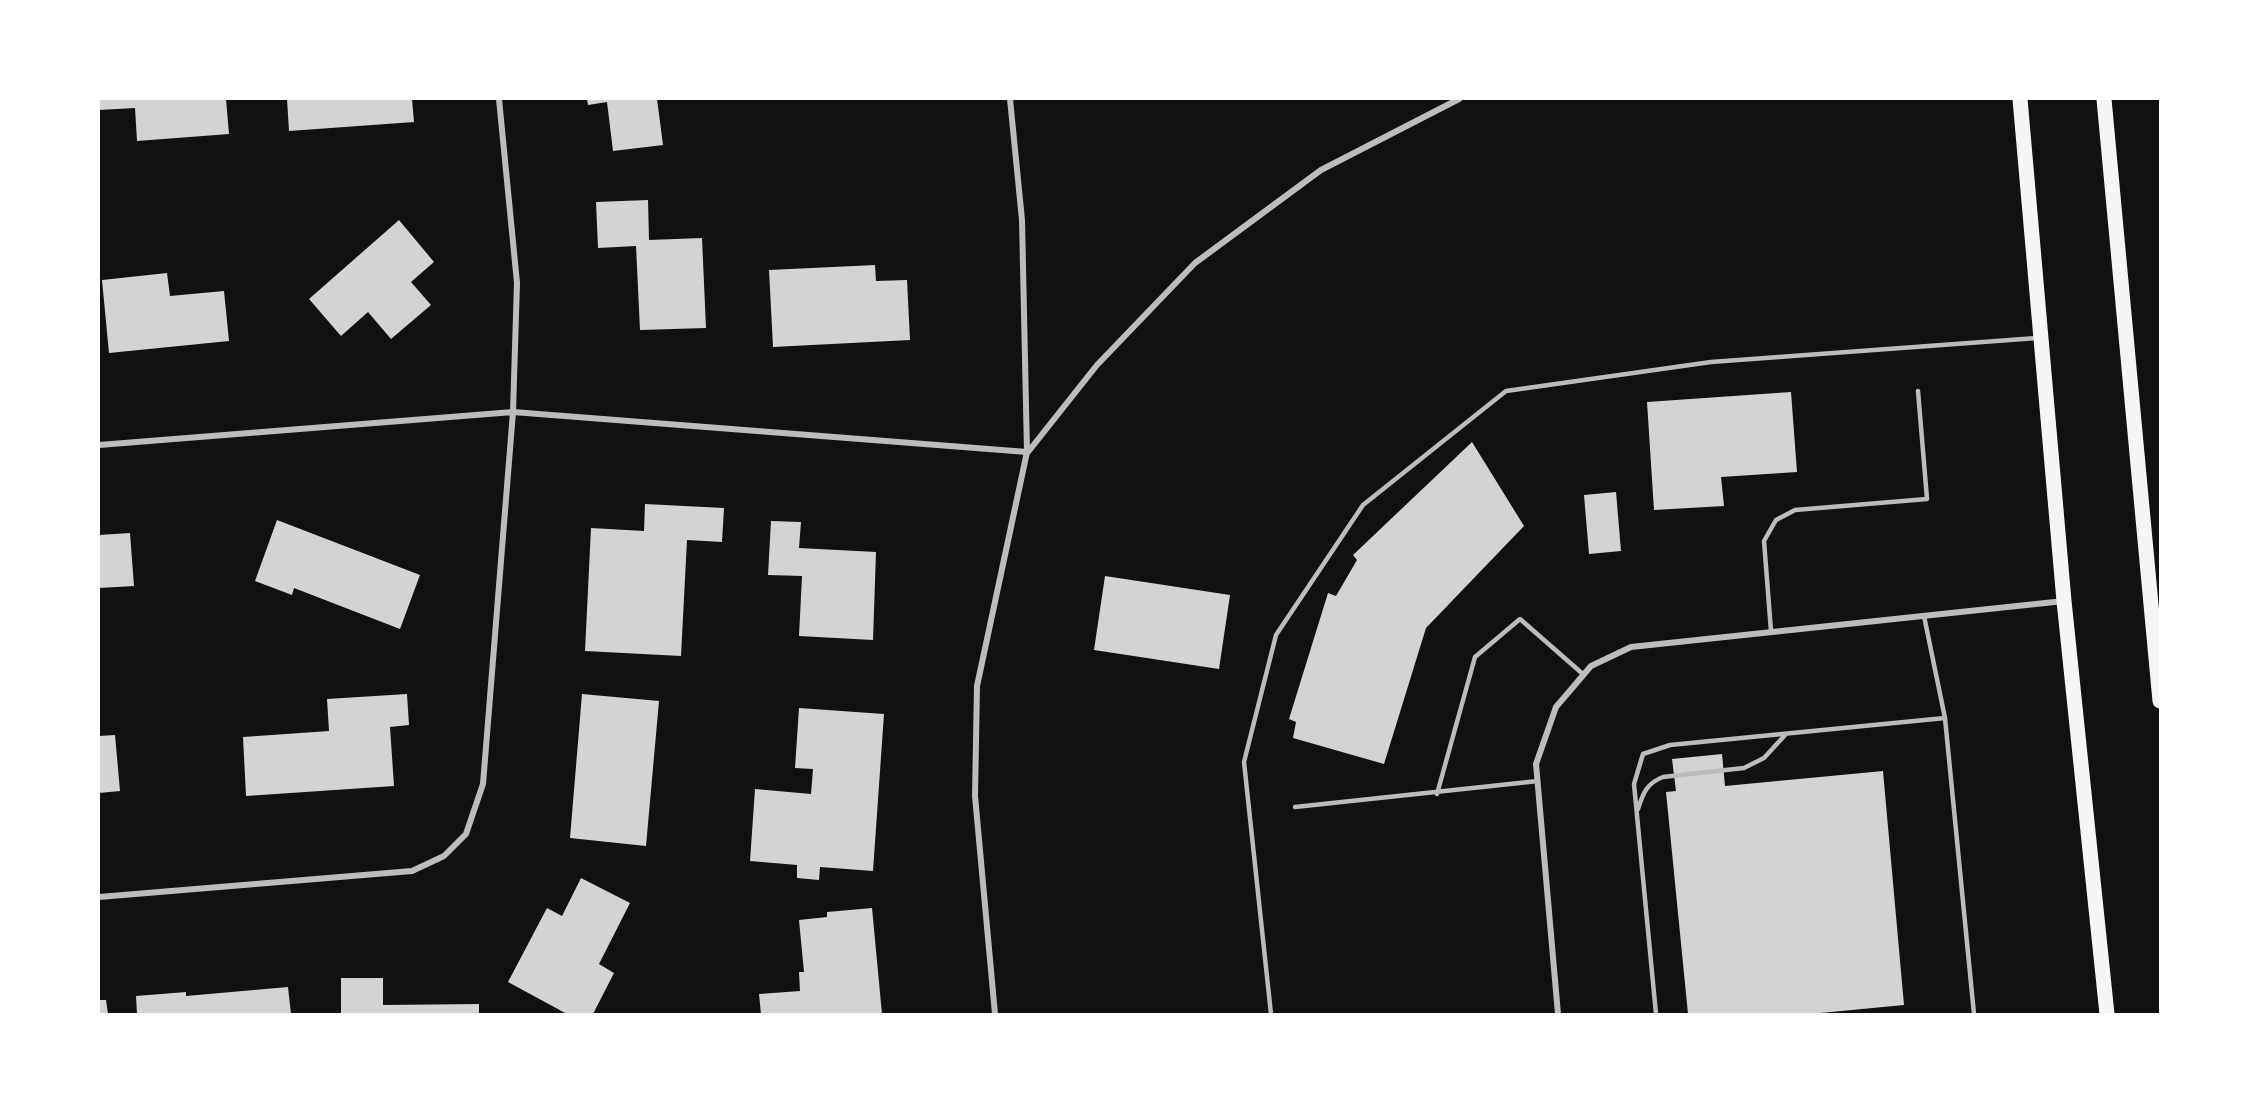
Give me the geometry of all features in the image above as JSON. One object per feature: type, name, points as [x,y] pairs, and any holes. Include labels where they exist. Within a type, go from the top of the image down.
[{"type":"main road","points":[[2020,99],[2064,601],[2107,1014]]},
{"type":"main road","points":[[2104,99],[2160,701]]},
{"type":"street","points":[[99,897],[412,871],[444,856],[466,834],[483,784],[513,412],[517,283],[499,99]]},
{"type":"street","points":[[995,1014],[975,796],[977,686],[1027,452],[1022,220],[1010,99]]},
{"type":"street","points":[[1027,452],[1097,365],[1196,263],[1321,170],[1459,99]]},
{"type":"street","points":[[99,445],[513,412],[1027,452]]},
{"type":"street","points":[[1558,1014],[1536,764],[1556,706],[1591,666],[1631,647],[2064,601]]},
{"type":"lane","points":[[1271,1014],[1244,762],[1276,634],[1363,506],[1506,392],[1711,363],[2040,338]]},
{"type":"lane","points":[[1771,631],[1764,541],[1776,520],[1795,510],[1927,499],[1918,391]]},
{"type":"lane","points":[[1924,616],[1945,718],[1974,1014]]},
{"type":"lane","points":[[1437,794],[1474,657],[1520,619],[1584,675]]},
{"type":"lane","points":[[1656,1014],[1634,784],[1642,754],[1670,745],[1945,718]]},
{"type":"lane","points":[[1636,813],[1644,790],[1652,781],[1663,777],[1743,768],[1764,758],[1786,734]]},
{"type":"lane","points":[[1295,807],[1437,794],[1538,781]]},
{"type":"building","points":[[99,99],[226,99],[229,134],[137,141],[135,108],[99,110]]},
{"type":"building","points":[[287,99],[412,99],[414,122],[289,131]]},
{"type":"building","points":[[587,99],[657,99],[663,145],[613,151],[607,102],[588,105]]},
{"type":"building","points":[[648,200],[649,240],[702,238],[706,328],[640,330],[636,246],[598,248],[596,202]]},
{"type":"building","points":[[399,220],[434,262],[411,282],[431,305],[391,339],[368,312],[341,336],[309,299]]},
{"type":"building","points":[[875,265],[876,281],[907,280],[910,340],[773,347],[769,270]]},
{"type":"building","points":[[167,273],[170,296],[224,291],[229,341],[109,353],[102,280]]},
{"type":"building","points":[[1791,392],[1797,472],[1721,477],[1724,506],[1654,510],[1647,402]]},
{"type":"building","points":[[1472,442],[1524,526],[1426,628],[1384,764],[1293,738],[1296,722],[1289,719],[1328,593],[1336,596],[1357,560],[1353,555]]},
{"type":"building","points":[[1616,492],[1621,551],[1589,554],[1584,495]]},
{"type":"building","points":[[645,504],[724,508],[722,542],[687,540],[681,656],[585,651],[591,528],[644,531]]},
{"type":"building","points":[[277,520],[420,575],[400,629],[294,588],[292,595],[255,581]]},
{"type":"building","points":[[771,521],[801,522],[799,548],[876,552],[873,640],[799,636],[802,576],[768,575]]},
{"type":"building","points":[[130,533],[134,586],[99,588],[99,535]]},
{"type":"building","points":[[1105,576],[1230,595],[1219,669],[1094,650]]},
{"type":"building","points":[[407,694],[409,725],[390,727],[394,786],[246,796],[243,737],[329,731],[327,699]]},
{"type":"building","points":[[582,694],[659,701],[646,846],[570,838]]},
{"type":"building","points":[[799,708],[884,714],[873,871],[820,867],[819,880],[797,878],[797,865],[750,861],[755,789],[811,794],[813,769],[795,768]]},
{"type":"building","points":[[115,735],[120,791],[99,793],[99,736]]},
{"type":"building","points":[[1722,754],[1725,786],[1883,771],[1904,1005],[1810,1014],[1688,1014],[1666,792],[1676,791],[1672,759]]},
{"type":"building","points":[[581,878],[630,903],[599,964],[614,973],[593,1014],[567,1014],[508,982],[547,908],[562,916]]},
{"type":"building","points":[[872,908],[882,1014],[761,1014],[759,994],[800,991],[799,972],[804,972],[799,920],[827,917],[827,912]]},
{"type":"building","points":[[341,978],[383,978],[383,1005],[479,1004],[479,1014],[341,1014]]},
{"type":"building","points":[[288,987],[291,1014],[137,1014],[136,996],[186,992],[186,996]]},
{"type":"building","points":[[99,1000],[106,1000],[108,1014],[99,1014]]}]
